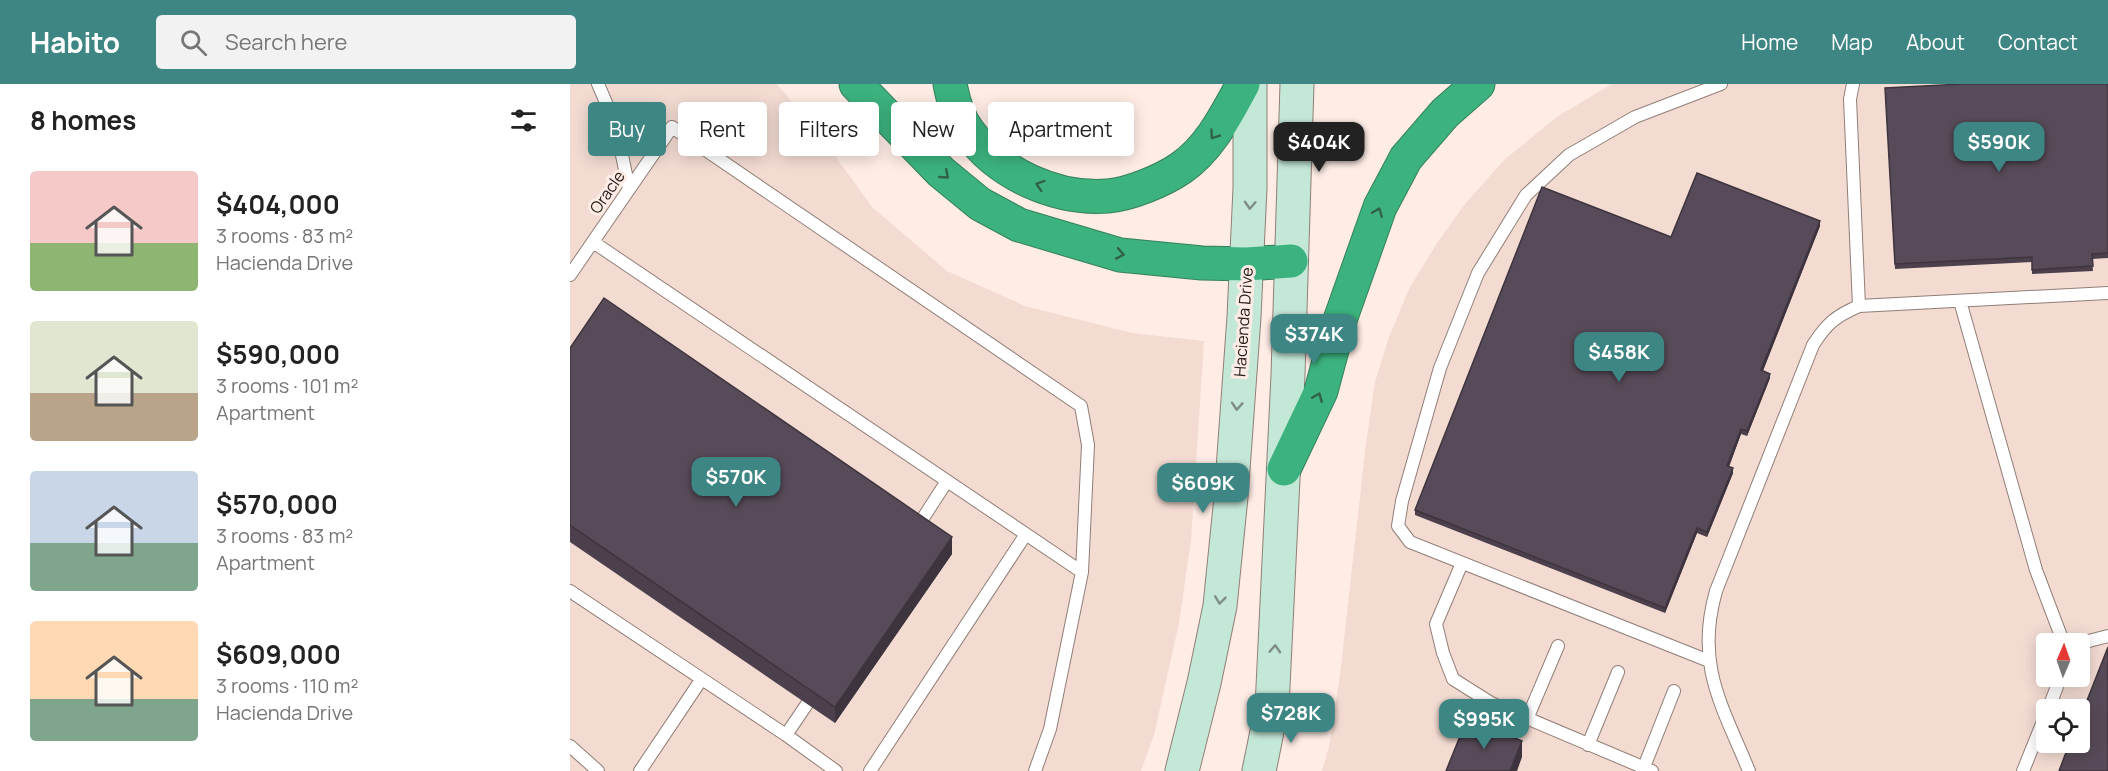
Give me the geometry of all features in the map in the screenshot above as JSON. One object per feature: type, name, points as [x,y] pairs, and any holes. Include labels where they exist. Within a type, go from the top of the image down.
[{"type":"highway","points":[[856,84],[941,172],[980,204],[1018,225],[1120,255],[1198,263],[1247,264],[1291,261]]},
{"type":"highway","points":[[950,84],[954,101],[968,130],[996,161],[1031,182],[1070,195],[1109,196],[1147,186],[1181,168],[1206,145],[1224,120],[1243,84]]},
{"type":"highway","points":[[1284,469],[1321,392],[1340,320],[1380,207],[1406,158],[1445,113],[1478,84]]},
{"type":"main road","name":"Hacienda Drive","points":[[1182,771],[1220,606],[1231,497],[1247,264],[1250,84]]},
{"type":"main road","points":[[1259,771],[1272,707],[1284,469],[1297,84]]},
{"type":"lane","points":[[598,84],[616,126],[629,189]]},
{"type":"lane","points":[[1709,661],[1410,542],[1398,526],[1402,501],[1440,368],[1478,273],[1526,195],[1569,154],[1635,117],[1721,84]]},
{"type":"lane","points":[[1853,84],[1850,99],[1859,306]]},
{"type":"lane","name":"Oracle","points":[[570,275],[672,127],[1081,406],[1088,445],[1082,572]]},
{"type":"lane","points":[[593,242],[1082,572],[1050,729],[1035,771]]},
{"type":"lane","points":[[1749,771],[1716,689],[1709,661],[1707,636],[1710,613],[1716,591],[1813,345],[1825,327],[1840,314],[1859,306],[2108,293]]},
{"type":"lane","points":[[1959,301],[2036,570],[2060,633]]},
{"type":"lane","points":[[916,529],[947,481]]},
{"type":"lane","points":[[870,771],[1026,534]]},
{"type":"lane","points":[[1462,563],[1436,624],[1443,653],[1453,679],[1491,703],[1648,769],[1674,691]]},
{"type":"lane","points":[[570,591],[836,771]]},
{"type":"lane","points":[[2090,641],[2108,636]]},
{"type":"lane","points":[[1527,719],[1558,646]]},
{"type":"lane","points":[[1588,745],[1618,672]]},
{"type":"lane","points":[[640,771],[701,680]]},
{"type":"lane","points":[[786,735],[807,704]]},
{"type":"lane","points":[[2023,771],[2036,739]]},
{"type":"lane","points":[[570,746],[598,771]]},
{"type":"shaded area","points":[[570,84],[777,84],[792,102],[779,102],[779,156],[835,156],[872,207],[947,271],[1025,306],[1132,333],[1204,341],[1191,540],[1179,623],[1154,735],[1141,771],[570,771]]},
{"type":"shaded area","points":[[1612,84],[2108,84],[2108,771],[1322,771],[1329,747],[1340,675],[1375,382],[1389,337],[1409,289],[1437,243],[1465,204],[1504,160],[1558,116]]},
{"type":"building","points":[[1962,84],[2108,84],[2108,253],[2092,254],[2093,266],[2032,270],[2032,257],[1895,264],[1885,88]]},
{"type":"building","points":[[1697,173],[1820,221],[1761,370],[1770,374],[1747,431],[1741,429],[1727,466],[1733,468],[1707,532],[1697,528],[1665,608],[1415,510],[1542,187],[1671,237]]},
{"type":"building","points":[[604,298],[952,537],[835,707],[570,525],[570,348]]},
{"type":"building","points":[[2108,647],[2108,771],[2059,771],[2066,753],[2090,753],[2090,699],[2088,699]]},
{"type":"building","points":[[1467,719],[1522,741],[1510,771],[1446,771]]}]
